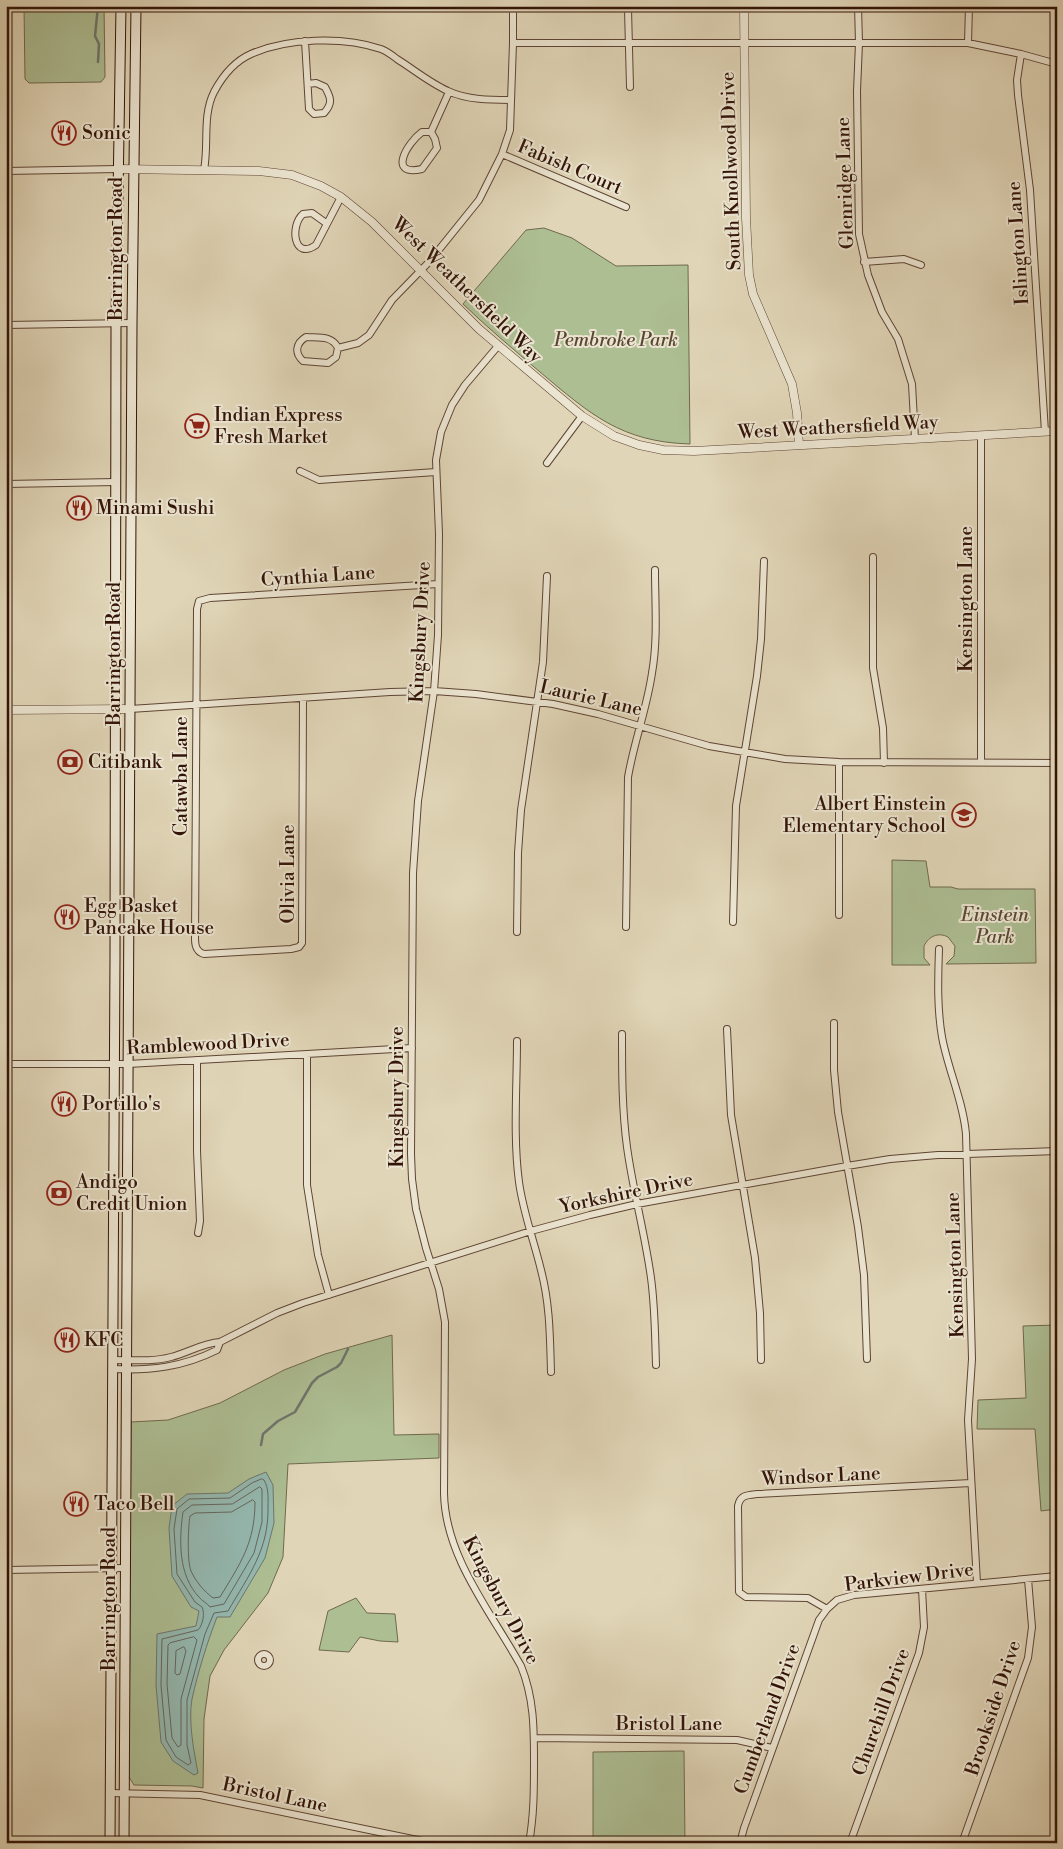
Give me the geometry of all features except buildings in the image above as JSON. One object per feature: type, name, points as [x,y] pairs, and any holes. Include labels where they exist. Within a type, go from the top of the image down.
[{"type":"main road","name":"Barrington Road","points":[[110,1843],[115,958],[116,323],[121,6]]},
{"type":"main road","name":"Barrington Road","points":[[124,1843],[133,169],[136,6]]},
{"type":"street","points":[[338,348],[358,343],[370,335],[392,300],[453,234],[479,200],[502,154],[510,130],[514,43],[513,6]]},
{"type":"street","name":"South Knollwood Drive","points":[[744,6],[746,218],[749,275],[754,294],[792,384],[797,413],[799,445]]},
{"type":"street","name":"Glenridge Lane","points":[[858,6],[859,234],[864,262],[882,312],[898,339],[912,384],[915,439]]},
{"type":"street","points":[[968,43],[969,6]]},
{"type":"street","points":[[628,9],[630,87]]},
{"type":"street","points":[[204,170],[207,112],[214,92],[229,70],[249,55],[279,45],[305,41],[353,42],[382,49],[449,92],[477,99],[512,100]]},
{"type":"street","points":[[305,41],[309,109],[314,114],[324,113],[329,106],[330,96],[325,87],[316,83],[308,84]]},
{"type":"street","points":[[514,43],[968,43],[1057,64]]},
{"type":"street","name":"Islington Lane","points":[[1021,54],[1017,80],[1030,190],[1045,432]]},
{"type":"street","points":[[431,132],[449,92]]},
{"type":"street","points":[[422,132],[431,132],[437,148],[422,169],[414,171],[407,169],[402,163],[402,156],[413,138],[422,132]]},
{"type":"street","name":"Fabish Court","points":[[502,154],[626,207]]},
{"type":"street","name":"West Weathersfield Way","points":[[118,169],[259,171],[292,175],[321,186],[341,197],[372,222],[498,346],[582,416],[614,436],[638,445],[663,450],[694,451],[1057,431]]},
{"type":"street","points":[[6,171],[118,169]]},
{"type":"street","points":[[326,223],[312,213],[303,214],[297,222],[296,244],[302,248],[313,247],[341,197]]},
{"type":"street","points":[[864,262],[904,259],[921,265]]},
{"type":"street","points":[[6,325],[132,323]]},
{"type":"street","points":[[306,337],[328,338],[338,348],[336,357],[328,363],[303,361],[297,353],[298,344],[306,337]]},
{"type":"street","name":"Kingsbury Drive","points":[[498,346],[465,385],[448,413],[438,442],[436,472],[439,527],[438,649],[414,844],[412,898],[412,1179],[420,1226],[442,1301],[446,1334],[444,1503],[448,1528],[454,1547],[466,1572],[506,1639],[524,1676],[531,1698],[534,1738],[534,1800],[529,1843]]},
{"type":"street","points":[[547,463],[582,416]]},
{"type":"street","name":"Kensington Lane","points":[[981,435],[981,762]]},
{"type":"street","points":[[300,471],[319,480],[436,472]]},
{"type":"street","points":[[6,484],[116,482]]},
{"type":"street","points":[[873,557],[873,668],[883,728],[884,762]]},
{"type":"street","points":[[733,922],[735,818],[743,753],[757,676],[761,638],[764,561]]},
{"type":"street","points":[[626,927],[628,788],[632,754],[650,686],[654,662],[655,570]]},
{"type":"street","points":[[517,932],[518,853],[521,810],[545,642],[547,576]]},
{"type":"street","name":"Cynthia Lane","points":[[200,601],[210,598],[438,584]]},
{"type":"street","name":"Catawba Lane","points":[[198,950],[195,940],[196,704],[197,609],[200,601]]},
{"type":"street","name":"Laurie Lane","points":[[6,710],[130,709],[390,692],[434,692],[492,695],[538,701],[598,714],[709,746],[794,760],[1057,763]]},
{"type":"street","name":"Olivia Lane","points":[[198,950],[204,954],[291,949],[299,947],[302,943],[303,698]]},
{"type":"street","points":[[838,915],[839,762]]},
{"type":"street","name":"Kensington Lane","points":[[939,950],[938,1005],[940,1028],[963,1110],[967,1154],[972,1359],[968,1420],[977,1584]]},
{"type":"street","points":[[834,1023],[835,1090],[858,1227],[864,1275],[867,1359]]},
{"type":"street","points":[[727,1029],[730,1107],[756,1268],[761,1360]]},
{"type":"street","points":[[622,1034],[625,1127],[637,1204],[652,1280],[656,1365]]},
{"type":"street","points":[[517,1041],[517,1162],[520,1190],[542,1271],[547,1299],[551,1372]]},
{"type":"street","name":"Ramblewood Drive","points":[[6,1064],[128,1064],[412,1048]]},
{"type":"street","points":[[307,1054],[307,1185],[318,1255],[329,1295]]},
{"type":"street","points":[[198,1060],[197,1151],[200,1221],[198,1233]]},
{"type":"street","name":"Yorkshire Drive","points":[[126,1365],[160,1359],[212,1342],[220,1342],[277,1313],[329,1295],[590,1214],[890,1159],[1057,1151]]},
{"type":"street","name":"Yorkshire Drive","points":[[112,1365],[155,1369],[179,1365],[217,1350],[220,1342]]},
{"type":"street","name":"Windsor Lane","points":[[741,1594],[738,1587],[738,1506],[744,1496],[971,1483]]},
{"type":"street","points":[[6,1570],[125,1568]]},
{"type":"street","name":"Parkview Drive","points":[[741,1594],[746,1597],[808,1598],[827,1609],[837,1600],[854,1594],[1057,1576]]},
{"type":"street","name":"Brookside Drive","points":[[962,1843],[1028,1658],[1032,1627],[1028,1579]]},
{"type":"street","name":"Churchill Drive","points":[[850,1843],[919,1653],[924,1626],[922,1588]]},
{"type":"street","name":"Cumberland Drive","points":[[740,1843],[772,1748],[819,1620],[827,1609]]},
{"type":"street","name":"Bristol Lane","points":[[534,1738],[737,1740],[772,1748]]},
{"type":"street","name":"Bristol Lane","points":[[110,1793],[200,1795],[432,1843]]},
{"type":"green space","points":[[24,6],[104,6],[105,77],[101,82],[29,83],[25,79]]},
{"type":"green space","name":"Pembroke Park","points":[[544,228],[572,238],[616,266],[688,265],[690,444],[644,438],[608,423],[591,413],[501,339],[463,304],[526,230]]},
{"type":"green space","name":"Einstein Park","points":[[892,860],[926,861],[930,887],[1035,889],[1036,963],[946,964],[954,956],[955,946],[948,937],[937,935],[931,937],[924,946],[924,958],[930,965],[892,965]]},
{"type":"green space","points":[[1057,1325],[1057,1509],[1041,1511],[1035,1429],[977,1429],[978,1400],[1026,1398],[1023,1326]]},
{"type":"green space","points":[[392,1335],[394,1435],[439,1434],[439,1458],[288,1464],[283,1557],[268,1593],[224,1650],[210,1676],[204,1719],[203,1788],[192,1786],[134,1785],[129,1777],[131,1422],[168,1420],[220,1403],[284,1370],[325,1354]]},
{"type":"green space","points":[[356,1598],[367,1613],[395,1614],[398,1642],[360,1637],[349,1652],[319,1650],[328,1611]]},
{"type":"green space","points":[[684,1751],[685,1843],[593,1843],[593,1752]]},
{"type":"water","points":[[266,1472],[273,1485],[274,1523],[265,1558],[230,1617],[217,1617],[194,1689],[191,1717],[198,1773],[194,1775],[173,1761],[161,1742],[156,1685],[157,1634],[196,1626],[199,1611],[191,1607],[172,1576],[169,1528],[172,1506],[187,1494],[228,1493],[249,1479]]},
{"type":"waterway","points":[[98,6],[95,36],[99,44],[98,62]]},
{"type":"waterway","points":[[261,1445],[263,1434],[278,1421],[295,1412],[312,1383],[318,1377],[337,1367],[348,1349]]},
{"type":"place","name":"Sonic","points":[[64,133]]},
{"type":"place","name":"Indian Express Fresh Market","points":[[197,426]]},
{"type":"place","name":"Minami Sushi","points":[[79,508]]},
{"type":"place","name":"Citibank","points":[[70,762]]},
{"type":"place","name":"Albert Einstein Elementary School","points":[[964,815]]},
{"type":"place","name":"Egg Basket Pancake House","points":[[67,917]]},
{"type":"place","name":"Portillo's","points":[[64,1104]]},
{"type":"place","name":"Andigo Credit Union","points":[[59,1193]]},
{"type":"place","name":"KFC","points":[[67,1340]]},
{"type":"place","name":"Taco Bell","points":[[76,1504]]}]
